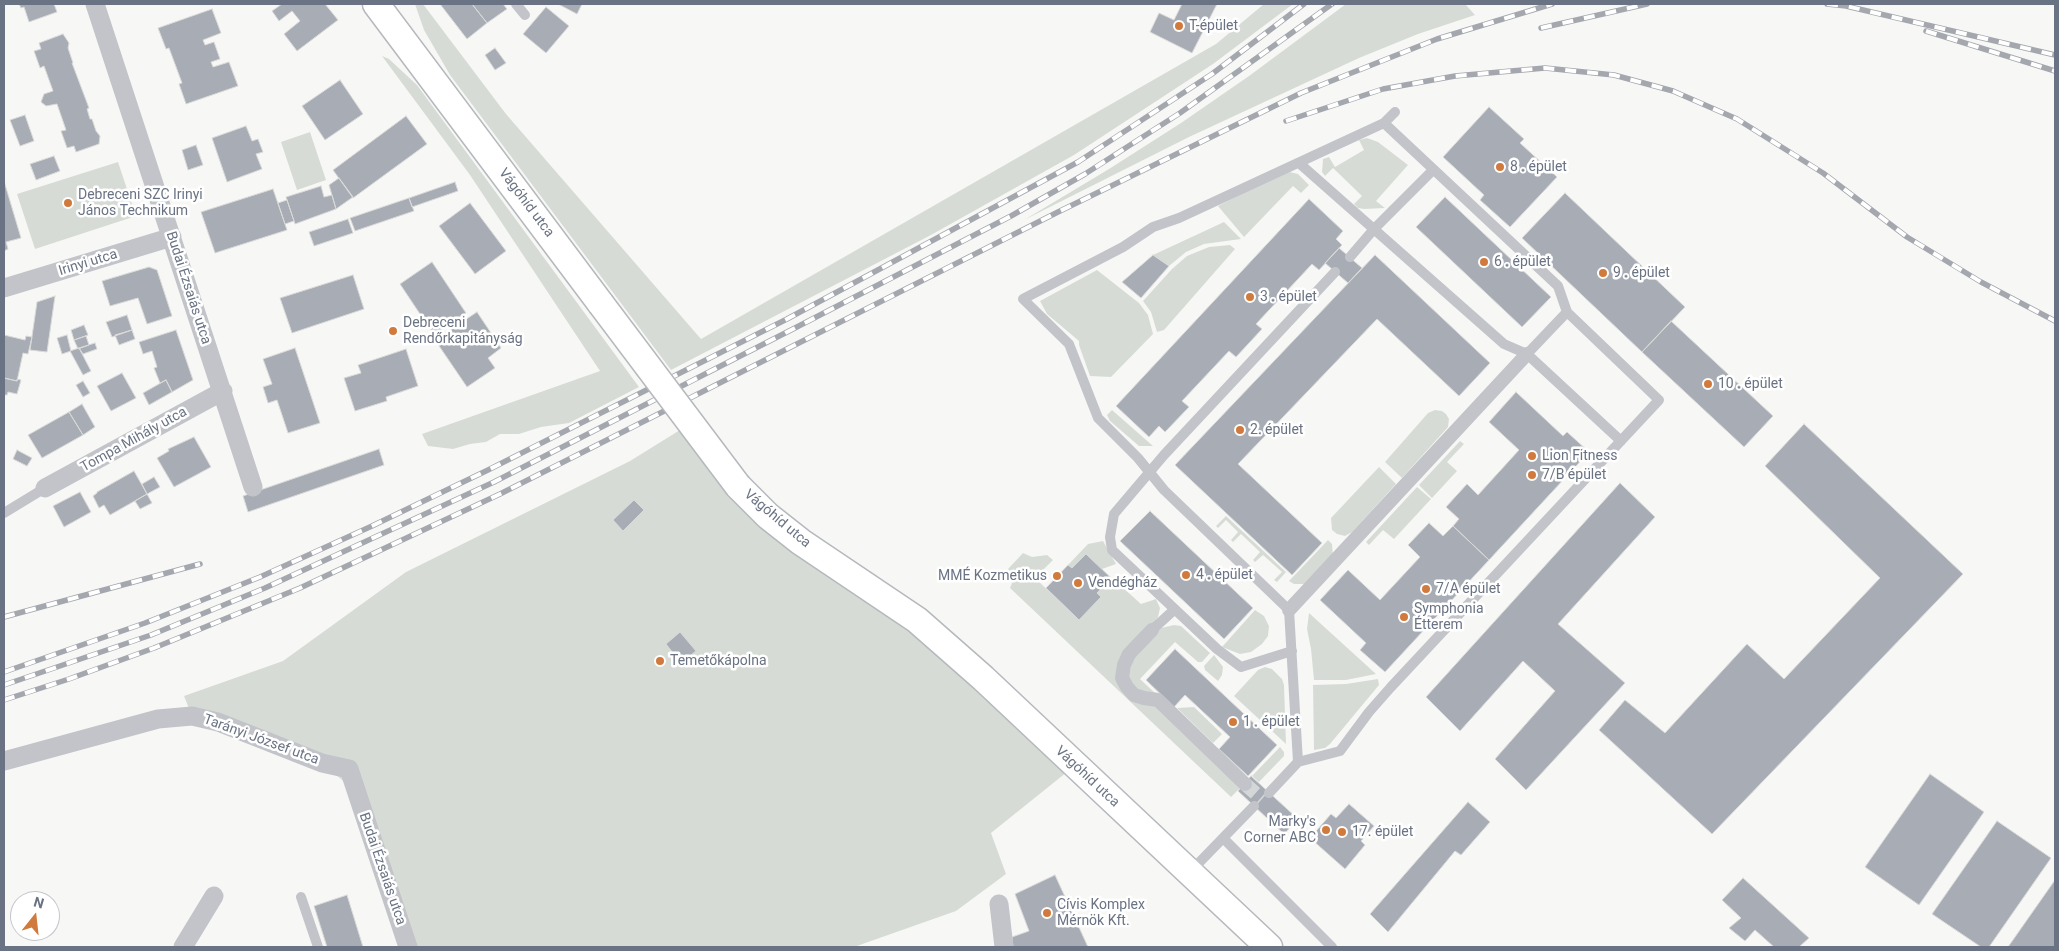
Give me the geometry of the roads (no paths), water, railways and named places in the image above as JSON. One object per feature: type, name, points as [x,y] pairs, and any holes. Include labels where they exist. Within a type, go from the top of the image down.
[{"type":"main road","name":"Vágóhíd utca","points":[[376,4],[738,486],[768,516],[801,542],[917,620],[983,678],[1189,872],[1261,945]]},
{"type":"street","name":"Budai Ézsaiás utca","points":[[95,4],[254,487]]},
{"type":"street","name":"Irinyi utca","points":[[4,288],[172,237]]},
{"type":"street","points":[[1290,610],[1527,354]]},
{"type":"street","name":"Tompa Mihály utca","points":[[45,488],[222,392]]},
{"type":"street","points":[[1152,630],[1129,654],[1124,665],[1122,678],[1127,687],[1134,695],[1158,700],[1245,784]]},
{"type":"street","name":"Tarányi József utca","points":[[4,761],[158,719],[192,716],[218,722],[322,763],[349,769],[355,791]]},
{"type":"street","name":"Budai Ézsaiás utca","points":[[355,791],[408,947]]},
{"type":"street","points":[[183,947],[214,896]]},
{"type":"street","points":[[999,904],[1004,947]]},
{"type":"lane","points":[[516,4],[525,15]]},
{"type":"lane","points":[[1298,762],[1290,610],[1164,490],[1138,458],[1098,418],[1069,344],[1023,299],[1123,247],[1153,227],[1179,218],[1384,123],[1395,112]]},
{"type":"lane","points":[[1269,793],[1298,762],[1340,751],[1369,712],[1391,687],[1659,400],[1567,312],[1558,286],[1384,123]]},
{"type":"lane","points":[[1299,163],[1504,344],[1527,354],[1621,440]]},
{"type":"lane","points":[[1350,257],[1374,229],[1433,170]]},
{"type":"lane","points":[[1292,651],[1241,667],[1217,649],[1112,550],[1110,537],[1114,514],[1150,472],[1335,272]]},
{"type":"lane","points":[[1527,354],[1567,312]]},
{"type":"lane","points":[[4,513],[9,507],[45,488]]},
{"type":"lane","points":[[1152,630],[1175,609]]},
{"type":"lane","points":[[1189,872],[1254,806]]},
{"type":"lane","points":[[1223,838],[1332,947]]},
{"type":"lane","points":[[301,897],[318,947]]},
{"type":"tunnel","points":[[1245,784],[1262,799]]},
{"type":"railway","points":[[4,672],[145,623],[260,577],[488,470],[787,319],[1078,162],[1212,74],[1304,4]]},
{"type":"railway","points":[[4,685],[151,635],[265,588],[494,482],[793,329],[1011,216],[1085,174],[1180,113],[1332,4]]},
{"type":"railway","points":[[4,700],[154,648],[300,588],[500,494],[1058,212],[1301,93],[1437,39],[1552,4]]},
{"type":"railway","points":[[1541,28],[1647,4]]},
{"type":"railway","points":[[1827,4],[1846,6],[2055,55]]},
{"type":"railway","points":[[1926,31],[2055,71]]},
{"type":"railway","points":[[1286,121],[1383,89],[1455,76],[1545,68],[1614,75],[1673,91],[1737,119],[1823,173],[1907,237],[1981,282],[2055,321]]},
{"type":"railway","points":[[4,617],[200,564]]},
{"type":"place","name":"T-épület","points":[[1179,26]]},
{"type":"place","name":"8 . épület","points":[[1500,167]]},
{"type":"place","name":"Debreceni SZC Irinyi János Technikum","points":[[68,203]]},
{"type":"place","name":"6 . épület","points":[[1484,262]]},
{"type":"place","name":"9 . épület","points":[[1603,273]]},
{"type":"place","name":"3 . épület","points":[[1250,297]]},
{"type":"place","name":"Debreceni Rendőrkapitányság","points":[[393,331]]},
{"type":"place","name":"10 . épület","points":[[1708,384]]},
{"type":"place","name":"2. épület","points":[[1240,430]]},
{"type":"place","name":"Lion Fitness","points":[[1532,456]]},
{"type":"place","name":"7/B épület","points":[[1532,475]]},
{"type":"place","name":"4 . épület","points":[[1186,575]]},
{"type":"place","name":"MMÉ Kozmetikus","points":[[1057,576]]},
{"type":"place","name":"Vendégház","points":[[1078,583]]},
{"type":"place","name":"7/A épület","points":[[1426,589]]},
{"type":"place","name":"Symphonia Étterem","points":[[1404,617]]},
{"type":"place","name":"Temetőkápolna","points":[[660,661]]},
{"type":"place","name":"1 . épület","points":[[1233,722]]},
{"type":"place","name":"Marky's Corner ABC","points":[[1326,830]]},
{"type":"place","name":"17. épület","points":[[1342,832]]},
{"type":"place","name":"Cívis Komplex Mérnök Kft.","points":[[1047,913]]}]
